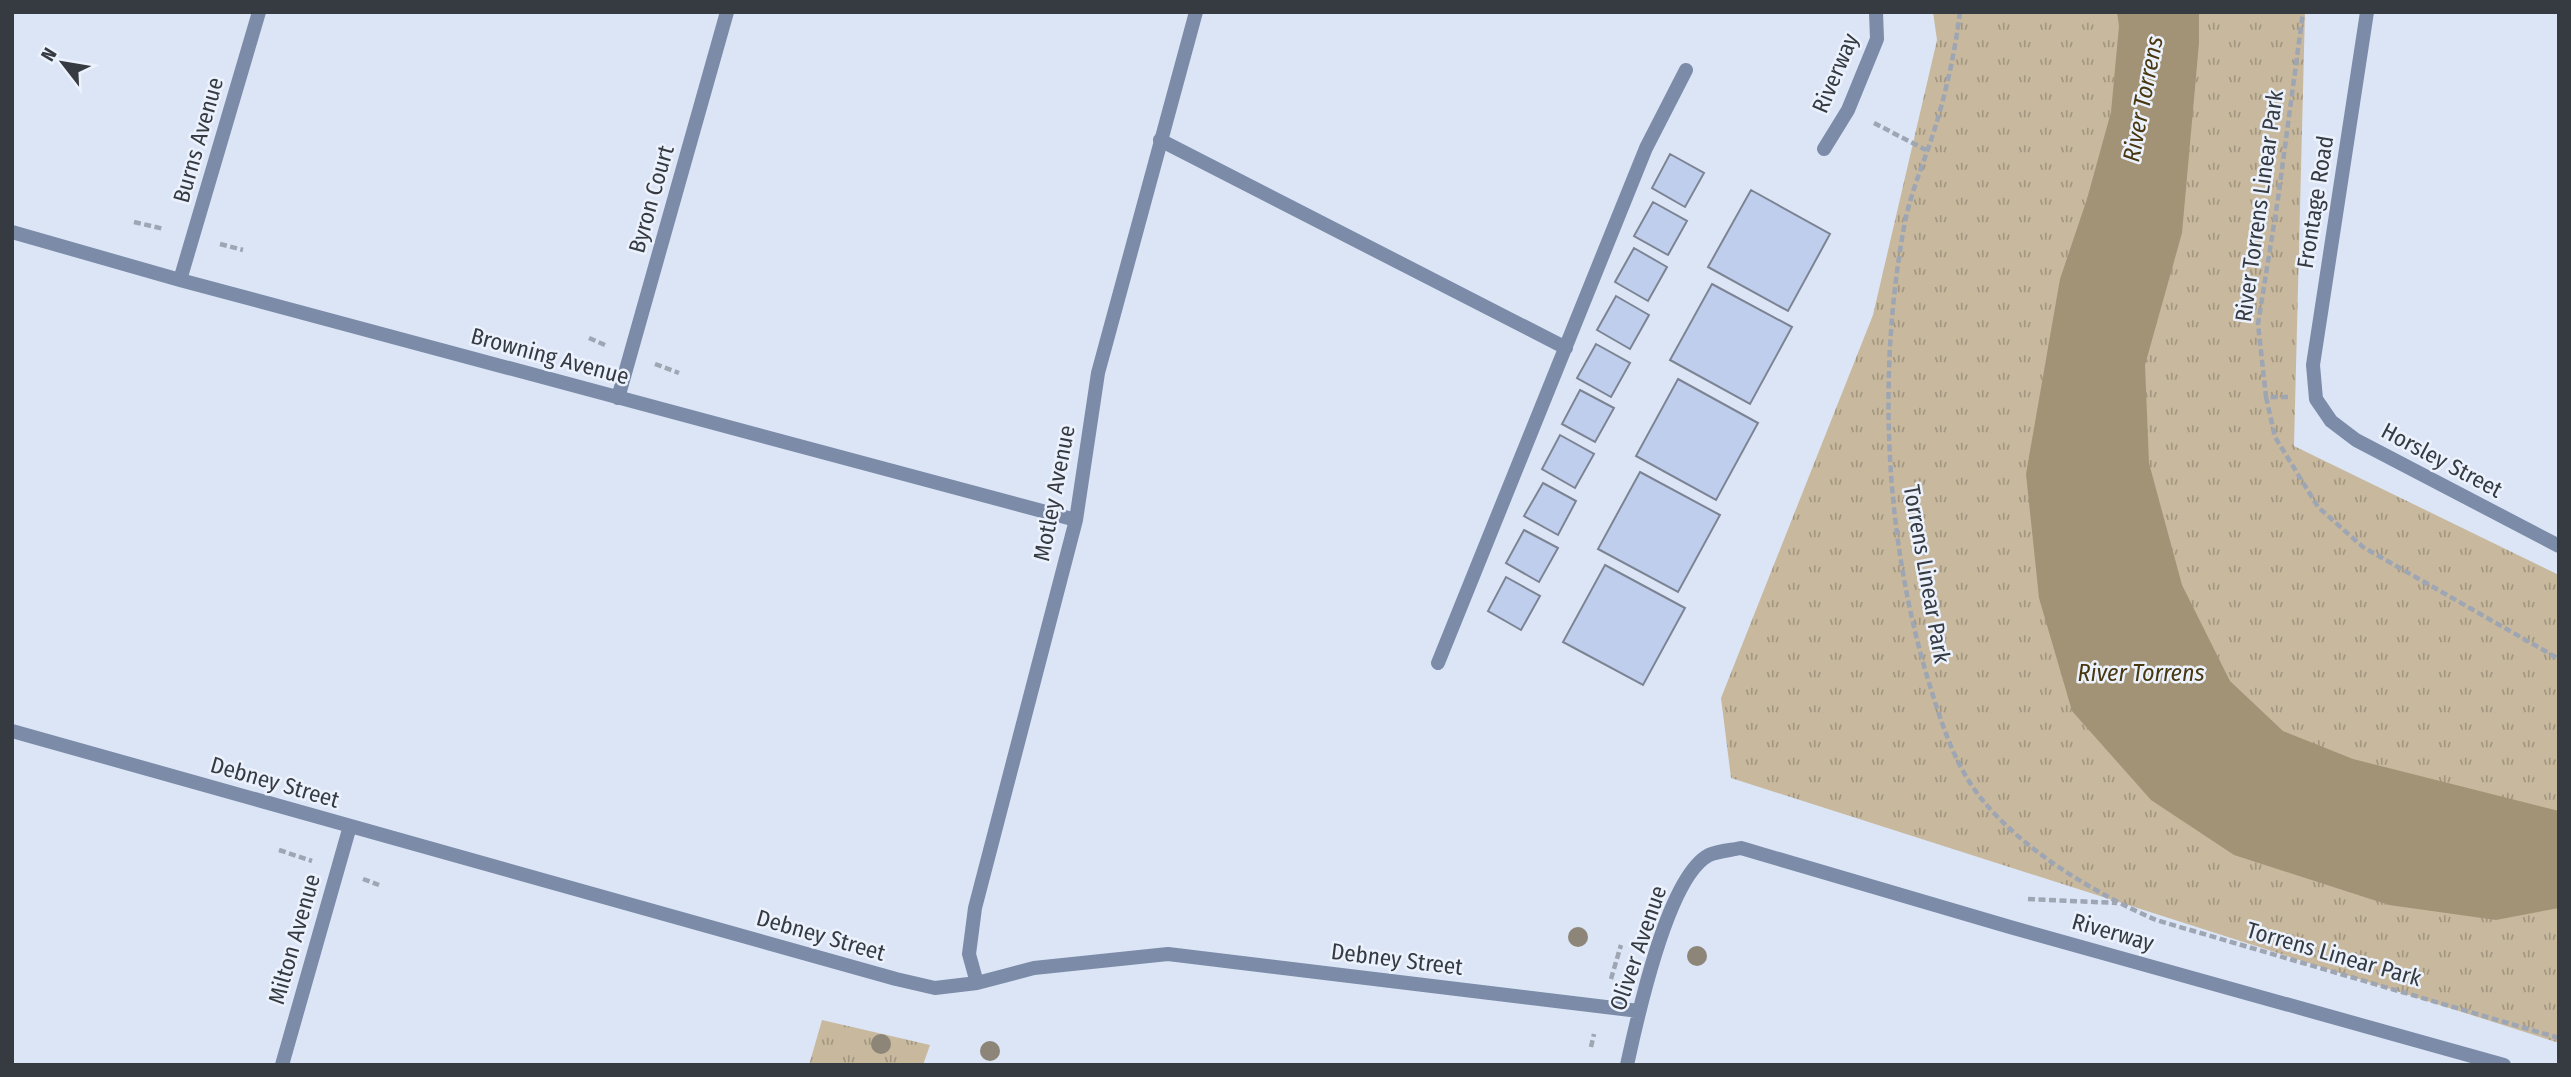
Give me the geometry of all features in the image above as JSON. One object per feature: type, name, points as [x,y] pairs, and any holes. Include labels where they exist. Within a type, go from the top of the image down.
[{"type":"street","name":"Burns Avenue","points":[[180,280],[259,12]]},
{"type":"street","name":"Byron Court","points":[[618,398],[727,12]]},
{"type":"street","name":"Motley Avenue","points":[[977,983],[969,954],[975,908],[1076,520],[1098,373],[1196,12]]},
{"type":"street","name":"Riverway","points":[[1824,149],[1848,110],[1877,39],[1876,12]]},
{"type":"street","name":"Frontage Road","points":[[2316,399],[2313,365],[2367,12]]},
{"type":"street","points":[[1438,663],[1646,148],[1686,70]]},
{"type":"street","points":[[1160,140],[1566,348]]},
{"type":"street","name":"Browning Avenue","points":[[12,232],[180,280],[1076,520]]},
{"type":"street","name":"Horsley Street","points":[[2316,399],[2330,421],[2356,440],[2559,546]]},
{"type":"street","name":"Debney Street","points":[[12,731],[935,988],[977,983],[1034,968],[1168,954],[1639,1011]]},
{"type":"street","name":"Milton Avenue","points":[[282,1065],[350,827]]},
{"type":"street","name":"Riverway","points":[[1709,855],[1741,848],[2504,1065]]},
{"type":"street","name":"Oliver Avenue","points":[[1627,1065],[1639,1011],[1671,909],[1686,878],[1709,855]]},
{"type":"path","name":"Torrens Linear Park","points":[[1960,12],[1949,76],[1904,225],[1895,282],[1888,360],[1889,433],[1898,537],[1924,666],[1940,719],[1958,762],[1980,796],[2013,831],[2059,866],[2121,904],[2156,920],[2559,1038]]},
{"type":"path","name":"River Torrens Linear Park","points":[[2303,12],[2258,324],[2266,397],[2275,437],[2319,507],[2363,547],[2559,659]]},
{"type":"path","points":[[1848,110],[1926,150]]},
{"type":"path","points":[[2266,397],[2316,399]]},
{"type":"path","points":[[2010,926],[2018,898],[2121,904]]},
{"type":"green space","points":[[1933,12],[2305,12],[2294,446],[2559,575],[2559,1043],[1731,778],[1721,698],[1873,315],[1937,40]]},
{"type":"green space","points":[[822,1020],[930,1045],[923,1065],[809,1065]]},
{"type":"water","name":"River Torrens","points":[[2117,12],[2199,12],[2199,43],[2182,233],[2145,365],[2149,463],[2182,585],[2230,681],[2283,731],[2353,759],[2559,811],[2559,908],[2496,920],[2389,905],[2234,855],[2151,800],[2072,711],[2039,598],[2026,474],[2060,279],[2087,199],[2111,112],[2119,26]]},
{"type":"building","points":[[1670,154],[1704,173],[1685,207],[1652,188]]},
{"type":"building","points":[[1751,190],[1830,234],[1788,311],[1708,267]]},
{"type":"building","points":[[1653,202],[1687,221],[1668,255],[1634,236]]},
{"type":"building","points":[[1634,248],[1667,267],[1648,301],[1615,282]]},
{"type":"building","points":[[1712,284],[1792,327],[1750,404],[1670,360]]},
{"type":"building","points":[[1616,296],[1649,315],[1630,349],[1597,330]]},
{"type":"building","points":[[1596,344],[1630,363],[1611,397],[1577,378]]},
{"type":"building","points":[[1678,379],[1758,423],[1716,500],[1636,456]]},
{"type":"building","points":[[1580,390],[1614,408],[1595,442],[1562,424]]},
{"type":"building","points":[[1560,435],[1594,454],[1575,488],[1542,469]]},
{"type":"building","points":[[1640,472],[1720,515],[1678,592],[1598,549]]},
{"type":"building","points":[[1543,483],[1576,501],[1558,535],[1524,516]]},
{"type":"building","points":[[1524,530],[1558,548],[1539,582],[1506,563]]},
{"type":"building","points":[[1605,565],[1685,608],[1643,685],[1563,642]]},
{"type":"building","points":[[1506,577],[1540,596],[1521,630],[1488,611]]}]
